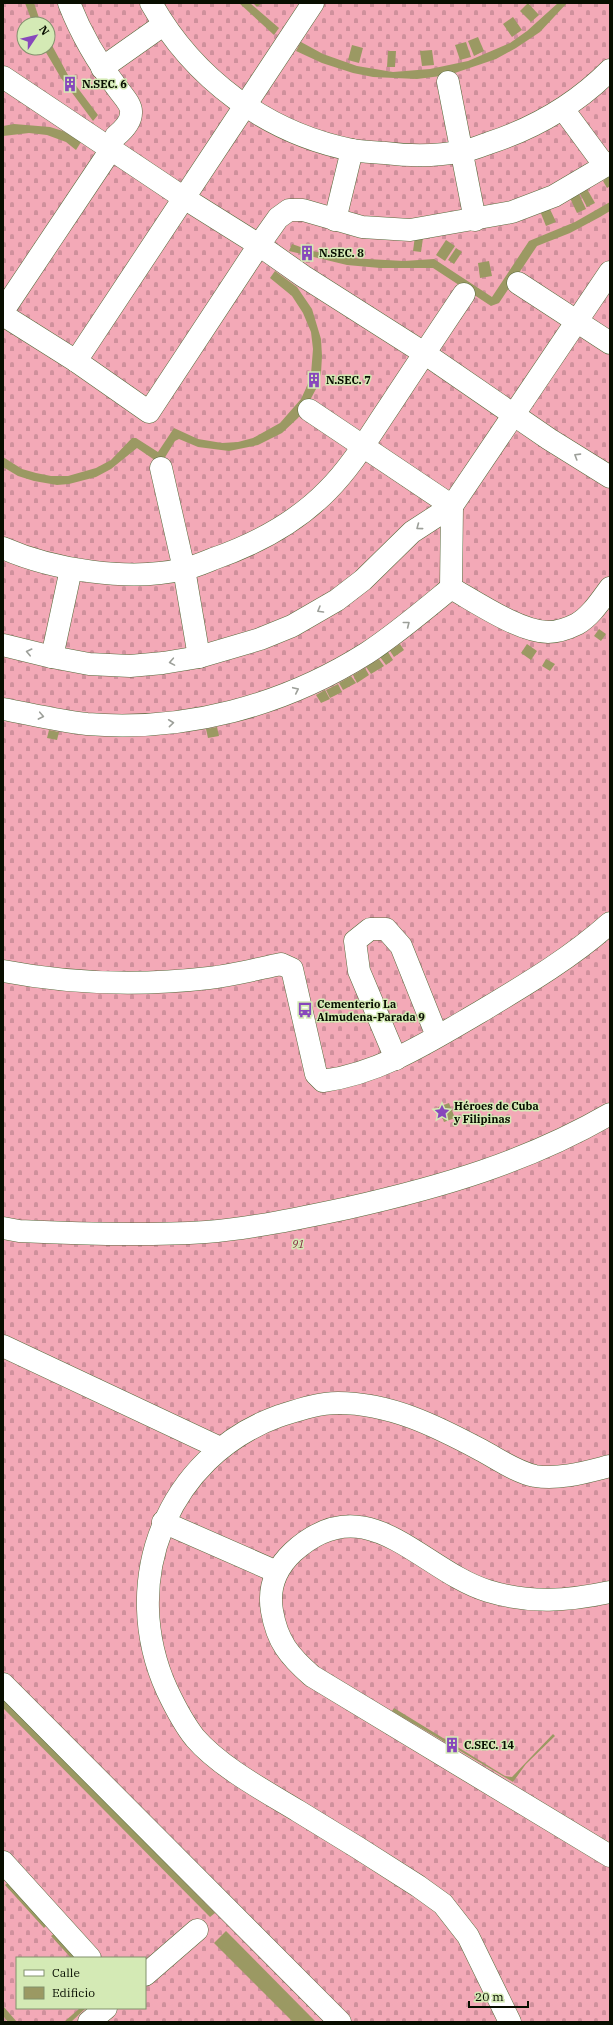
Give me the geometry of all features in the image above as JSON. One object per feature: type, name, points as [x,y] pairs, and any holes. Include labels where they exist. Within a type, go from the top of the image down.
[{"type":"lane","points":[[3,311],[124,129],[132,114],[129,105],[102,68],[77,22],[69,3]]},
{"type":"lane","points":[[151,3],[163,25],[200,70],[246,108],[297,134],[352,150],[408,156],[463,151],[515,134],[563,109],[595,85],[610,70]]},
{"type":"lane","points":[[76,361],[184,198],[246,108],[313,3]]},
{"type":"lane","points":[[102,68],[163,25]]},
{"type":"lane","points":[[3,77],[114,142],[184,198],[259,245],[303,276],[424,353],[514,415],[609,475]]},
{"type":"lane","points":[[448,82],[463,151],[475,220]]},
{"type":"lane","points":[[3,315],[76,361],[149,412],[278,218],[289,210],[303,210],[362,227],[410,230],[475,220],[512,212],[554,196],[608,164],[563,109]]},
{"type":"lane","points":[[335,220],[352,150]]},
{"type":"lane","points":[[3,645],[89,664],[130,666],[163,663],[200,657],[273,634],[292,626],[337,600],[363,580],[412,532],[452,506],[610,272]]},
{"type":"lane","points":[[518,283],[610,343]]},
{"type":"lane","points":[[3,548],[71,569],[112,574],[147,573],[184,570],[241,549],[285,526],[328,490],[363,446],[464,294]]},
{"type":"lane","points":[[309,410],[452,506]]},
{"type":"lane","points":[[161,468],[184,570],[200,657]]},
{"type":"lane","points":[[451,588],[452,506]]},
{"type":"lane","points":[[52,657],[71,569]]},
{"type":"lane","points":[[451,588],[525,627],[548,632],[558,631],[578,624],[595,608],[610,588]]},
{"type":"lane","points":[[3,709],[86,724],[170,724],[222,715],[279,697],[331,674],[367,653],[399,630],[451,588]]},
{"type":"lane","points":[[3,971],[45,979],[128,983],[210,978],[281,964],[287,966],[292,969],[316,1074],[319,1079],[323,1081],[396,1059],[525,984],[570,955],[610,923]]},
{"type":"lane","points":[[396,1059],[359,971],[355,941],[370,929],[386,929],[401,946],[437,1036]]},
{"type":"lane","points":[[3,1228],[19,1231],[130,1235],[207,1232],[286,1222],[413,1194],[509,1163],[569,1137],[610,1114]]},
{"type":"lane","points":[[3,1346],[220,1448]]},
{"type":"lane","points":[[510,2022],[468,1936],[443,1904],[418,1886],[241,1776],[196,1739],[182,1720],[159,1672],[149,1632],[148,1593],[153,1557],[163,1522],[190,1480],[220,1448],[262,1422],[298,1410],[338,1403],[392,1410],[412,1416],[432,1425],[515,1469],[533,1475],[572,1475],[610,1466]]},
{"type":"lane","points":[[163,1522],[277,1572]]},
{"type":"lane","points":[[610,1592],[564,1601],[542,1601],[487,1590],[464,1580],[395,1538],[375,1530],[356,1527],[340,1528],[323,1532],[308,1540],[286,1559],[277,1572],[272,1585],[270,1603],[274,1625],[283,1647],[306,1672],[610,1856]]},
{"type":"lane","points":[[3,1684],[340,2022]]},
{"type":"lane","points":[[3,1862],[89,1957]]},
{"type":"lane","points":[[146,1974],[197,1930]]},
{"type":"lane","points":[[89,2022],[105,2009]]},
{"type":"green space","name":"91","points":[[3,3],[610,3],[610,2022],[3,2022]]},
{"type":"building","points":[[25,3],[34,3],[38,16],[30,16]]},
{"type":"building","points":[[239,3],[250,3],[279,28],[274,35]]},
{"type":"building","points":[[253,3],[262,3],[257,7]]},
{"type":"building","points":[[528,3],[539,15],[531,22],[520,11]]},
{"type":"building","points":[[558,3],[567,3],[540,32],[516,48],[496,59],[449,75],[417,79],[373,77],[353,73],[322,63],[296,51],[301,42],[323,54],[357,66],[393,72],[430,69],[468,61],[510,43],[527,31]]},
{"type":"building","points":[[513,17],[522,30],[512,37],[503,24]]},
{"type":"building","points":[[478,37],[484,51],[474,56],[468,41]]},
{"type":"building","points":[[466,42],[471,57],[460,60],[455,45]]},
{"type":"building","points":[[352,45],[363,48],[359,63],[348,60]]},
{"type":"building","points":[[432,50],[434,65],[422,66],[420,51]]},
{"type":"building","points":[[388,51],[396,51],[395,67],[387,67]]},
{"type":"building","name":"N.SEC. 6","points":[[56,53],[68,75],[98,115],[93,121],[61,78],[48,56],[56,56]]},
{"type":"building","points":[[14,124],[50,127],[63,131],[81,142],[76,150],[66,142],[47,135],[29,133],[3,136],[3,126]]},
{"type":"building","points":[[610,175],[610,186],[607,188],[603,181]]},
{"type":"building","points":[[587,189],[595,203],[587,207],[579,192]]},
{"type":"building","points":[[579,194],[586,209],[577,213],[570,198]]},
{"type":"building","name":"N.SEC. 8","points":[[610,202],[610,211],[570,233],[537,246],[499,303],[491,306],[433,268],[380,268],[347,265],[289,251],[292,244],[312,251],[349,258],[404,261],[434,259],[492,297],[529,241],[575,222]]},
{"type":"building","points":[[549,207],[556,222],[546,226],[540,211]]},
{"type":"building","points":[[415,236],[423,238],[421,252],[413,251]]},
{"type":"building","points":[[446,240],[455,246],[445,261],[436,255]]},
{"type":"building","points":[[456,248],[462,252],[454,264],[448,260]]},
{"type":"building","points":[[489,261],[492,276],[480,278],[478,263]]},
{"type":"building","name":"N.SEC. 7","points":[[275,271],[297,287],[312,309],[321,339],[322,356],[321,373],[316,389],[298,418],[282,433],[258,445],[229,451],[198,447],[179,439],[175,441],[164,459],[156,461],[137,448],[111,469],[96,477],[69,484],[57,485],[34,481],[18,476],[3,467],[3,457],[22,469],[51,476],[68,476],[96,468],[111,460],[132,438],[136,438],[158,452],[174,428],[198,439],[222,443],[238,442],[253,438],[280,423],[301,399],[307,386],[311,374],[313,349],[311,332],[303,313],[292,296],[270,278]]},
{"type":"building","points":[[599,629],[606,634],[601,641],[594,636]]},
{"type":"building","points":[[400,644],[404,650],[394,657],[390,651]]},
{"type":"building","points":[[527,644],[537,651],[531,660],[521,653]]},
{"type":"building","points":[[388,652],[393,660],[386,665],[380,657]]},
{"type":"building","points":[[379,659],[384,666],[371,674],[366,667]]},
{"type":"building","points":[[546,659],[555,664],[550,671],[542,666]]},
{"type":"building","points":[[365,668],[369,675],[357,683],[353,675]]},
{"type":"building","points":[[351,676],[356,683],[343,690],[339,683]]},
{"type":"building","points":[[338,684],[342,692],[330,698],[326,690]]},
{"type":"building","points":[[325,690],[330,699],[321,703],[316,695]]},
{"type":"building","points":[[217,727],[219,736],[208,738],[206,729]]},
{"type":"building","points":[[49,730],[59,732],[57,740],[47,738]]},
{"type":"building","points":[[449,1103],[455,1118],[444,1122],[438,1107]]},
{"type":"building","points":[[4,1699],[215,1913],[210,1917],[3,1708]]},
{"type":"building","name":"C.SEC. 14","points":[[394,1708],[505,1776],[512,1777],[553,1734],[555,1736],[526,1764],[513,1782],[392,1711]]},
{"type":"building","points":[[9,1882],[47,1925],[44,1928],[5,1885]]},
{"type":"building","points":[[226,1931],[316,2022],[293,2022],[214,1943]]},
{"type":"building","points":[[54,1934],[75,1957],[70,1957],[51,1936]]},
{"type":"building","points":[[3,2006],[17,2022],[8,2022],[3,2016]]},
{"type":"building","points":[[79,2009],[85,2009],[71,2022],[64,2022]]},
{"type":"place","name":"N.SEC. 6","points":[[70,84]]},
{"type":"place","name":"N.SEC. 8","points":[[307,253]]},
{"type":"place","name":"N.SEC. 7","points":[[314,380]]},
{"type":"place","name":"Cementerio La Almudena-Parada 9","points":[[305,1010]]},
{"type":"place","name":"Héroes de Cuba y Filipinas","points":[[442,1112]]},
{"type":"place","name":"C.SEC. 14","points":[[452,1745]]}]
